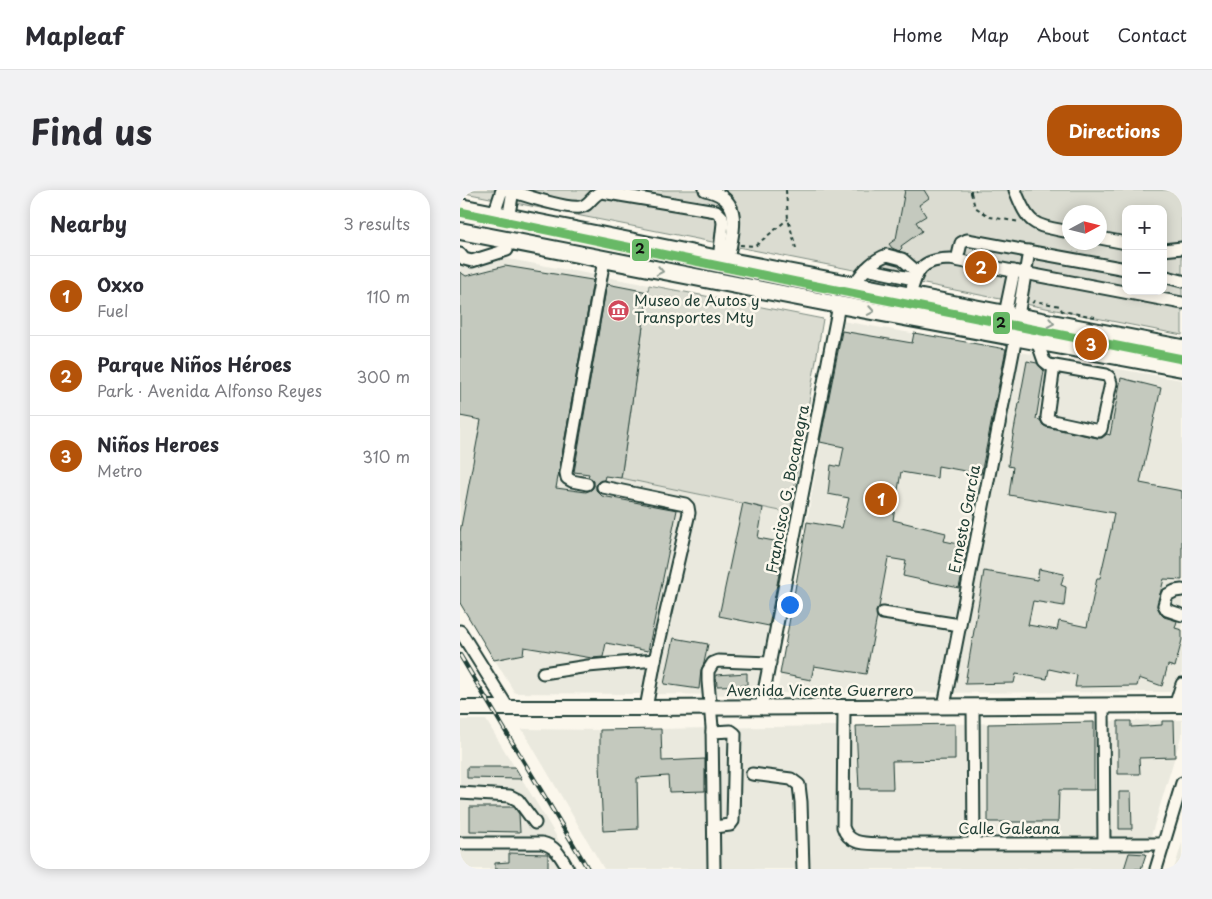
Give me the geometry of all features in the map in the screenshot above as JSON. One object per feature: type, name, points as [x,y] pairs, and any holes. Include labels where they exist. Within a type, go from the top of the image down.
[{"type":"highway","points":[[462,204],[507,196],[574,221],[591,233]]},
{"type":"highway","points":[[462,204],[591,233],[726,255],[854,285],[1182,348]]},
{"type":"highway","points":[[468,233],[839,305],[1182,368]]},
{"type":"highway","points":[[460,241],[507,250],[535,252],[544,248]]},
{"type":"highway","points":[[939,301],[970,328]]},
{"type":"main road","name":"Avenida Vicente Guerrero","points":[[460,708],[1180,706]]},
{"type":"street","points":[[705,190],[724,197],[733,213],[734,222],[726,255]]},
{"type":"street","points":[[1015,190],[1025,213],[1037,225],[1062,230]]},
{"type":"street","points":[[507,196],[578,208],[585,206],[597,193],[613,192],[716,211],[722,218],[726,255]]},
{"type":"street","points":[[1107,239],[1122,242]]},
{"type":"street","points":[[957,260],[960,245],[964,241],[1122,268]]},
{"type":"street","points":[[1167,250],[1182,248]]},
{"type":"street","points":[[460,254],[464,259],[472,261],[507,250]]},
{"type":"street","points":[[1011,315],[1020,272],[1029,251]]},
{"type":"street","points":[[854,285],[866,269],[884,256],[892,254],[902,259],[916,276]]},
{"type":"street","points":[[910,296],[916,276],[927,264],[934,260],[943,259],[1122,291]]},
{"type":"street","points":[[587,484],[572,482],[567,478],[566,473],[604,260]]},
{"type":"street","points":[[866,269],[916,276]]},
{"type":"street","points":[[1167,277],[1182,280]]},
{"type":"street","points":[[1145,295],[1182,302]]},
{"type":"street","name":"Francisco G. Bocanegra","points":[[761,707],[839,305]]},
{"type":"street","name":"Ernesto García","points":[[944,706],[1016,337]]},
{"type":"street","points":[[1037,341],[1044,360],[1049,365],[1106,374],[1110,377],[1111,383],[1099,431],[1048,420],[1054,366]]},
{"type":"street","points":[[603,487],[685,504],[688,507],[689,513],[655,660],[646,708]]},
{"type":"street","points":[[1182,590],[1167,595],[1164,605],[1167,610],[1182,614]]},
{"type":"street","points":[[883,613],[960,625]]},
{"type":"street","points":[[460,631],[508,708]]},
{"type":"street","points":[[543,672],[655,660]]},
{"type":"street","points":[[714,869],[712,732],[708,671],[713,663],[725,660],[770,663]]},
{"type":"street","points":[[1180,706],[1182,684]]},
{"type":"street","points":[[1103,705],[1104,844]]},
{"type":"street","points":[[974,706],[974,845]]},
{"type":"street","name":"Calle Galeana","points":[[844,707],[843,827],[847,836],[854,841],[884,844],[974,845],[1163,844]]},
{"type":"street","points":[[712,732],[731,732],[735,734],[733,821],[730,825],[714,827]]},
{"type":"street","points":[[752,774],[791,778],[799,785],[803,869]]},
{"type":"street","points":[[1156,869],[1182,783]]},
{"type":"street","points":[[460,793],[510,796],[518,800],[535,823]]},
{"type":"street","points":[[460,843],[549,844],[556,850],[568,869]]},
{"type":"path","points":[[786,190],[789,209],[788,219],[797,252]]},
{"type":"path","points":[[976,190],[971,192],[975,207],[990,217],[1037,225]]},
{"type":"path","points":[[726,255],[755,246],[788,219]]},
{"type":"path","points":[[1032,303],[1034,301],[1060,306],[1062,311],[1095,317],[1094,323]]},
{"type":"shaded area","points":[[460,190],[1182,190],[1182,335],[460,192]]},
{"type":"shaded area","points":[[460,250],[649,285],[621,478],[790,513],[758,695],[515,693],[460,603]]},
{"type":"shaded area","points":[[649,285],[823,319],[790,513],[621,478]]},
{"type":"shaded area","points":[[842,321],[1182,380],[1182,692],[777,693]]},
{"type":"shaded area","points":[[460,720],[486,720],[554,832],[574,869],[460,869]]},
{"type":"shaded area","points":[[1182,720],[1182,733],[1141,869],[604,869],[522,729],[600,730]]},
{"type":"shaded area","points":[[1182,843],[1182,869],[1174,869]]},
{"type":"building","points":[[905,190],[924,190],[929,198],[919,205],[926,216],[916,222],[922,231],[901,246],[902,248],[899,251],[892,248],[889,244],[896,239]]},
{"type":"building","points":[[505,266],[593,281],[556,488],[586,492],[594,486],[594,481],[588,477],[589,474],[574,472],[607,284],[648,292],[621,478],[605,476],[604,480],[598,482],[596,490],[602,496],[677,510],[648,651],[606,643],[603,657],[592,658],[524,647],[523,654],[494,660],[460,603],[460,532],[481,420],[460,416],[460,272],[466,276]]},
{"type":"building","points":[[1007,324],[1141,350],[1006,326]]},
{"type":"building","points":[[842,331],[912,343],[914,333],[1006,349],[981,474],[938,466],[937,478],[901,472],[893,520],[946,533],[944,541],[968,546],[959,588],[903,576],[906,561],[888,558],[879,607],[876,611],[877,617],[866,674],[814,666],[811,680],[780,674],[807,522],[842,528],[849,498],[828,494],[831,465],[840,467],[844,447],[820,442]]},
{"type":"building","points":[[1027,361],[1037,363],[1044,371],[1036,419],[1040,420],[1046,427],[1097,438],[1102,438],[1107,434],[1110,435],[1121,378],[1161,388],[1140,483],[1182,491],[1182,580],[1164,579],[1157,606],[1164,617],[1177,621],[1175,628],[1182,630],[1182,640],[1175,667],[1168,665],[1162,686],[1139,678],[1137,686],[1075,687],[1077,675],[1049,669],[1047,679],[1016,674],[1014,683],[965,684],[984,571],[1037,580],[1039,569],[1064,574],[1061,585],[1066,587],[1064,606],[1033,601],[1028,625],[1057,630],[1059,621],[1087,627],[1097,578],[1100,578],[1111,530],[1114,513],[1009,495],[1013,467],[1008,466],[1009,457]]},
{"type":"building","points":[[743,503],[763,508],[758,538],[785,543],[769,626],[719,616]]},
{"type":"building","points":[[674,638],[708,644],[701,670],[699,689],[664,684]]},
{"type":"building","points":[[747,673],[747,685],[717,686],[716,675]]},
{"type":"building","points":[[1118,721],[1131,721],[1131,727],[1162,725],[1162,721],[1174,721],[1175,757],[1139,758],[1140,774],[1118,774]]},
{"type":"building","points":[[1094,722],[1094,790],[1059,790],[1058,822],[988,822],[988,724]]},
{"type":"building","points":[[955,724],[955,760],[892,761],[893,789],[859,789],[856,726]]},
{"type":"building","points":[[661,729],[662,761],[705,759],[705,791],[669,792],[668,776],[637,778],[638,829],[603,831],[600,730]]},
{"type":"building","points":[[467,767],[515,767],[522,779],[467,778]]},
{"type":"building","points":[[1119,792],[1131,792],[1132,829],[1119,829]]},
{"type":"building","points":[[470,807],[514,807],[519,814],[520,832],[470,831]]},
{"type":"building","points":[[509,853],[548,854],[548,869],[495,869],[495,863],[509,862]]},
{"type":"building","points":[[1129,853],[1146,854],[1141,869],[1124,869]]},
{"type":"railway","points":[[460,655],[588,869]]},
{"type":"transit line","name":"2","points":[[460,212],[796,282],[1182,359]]},
{"type":"place","name":"Parque Niños Héroes","points":[[981,267]]},
{"type":"place","name":"Museo de Autos y Transportes Mty","points":[[618,310]]},
{"type":"place","name":"Niños Heroes","points":[[1091,344]]},
{"type":"place","name":"Oxxo","points":[[881,499]]}]
